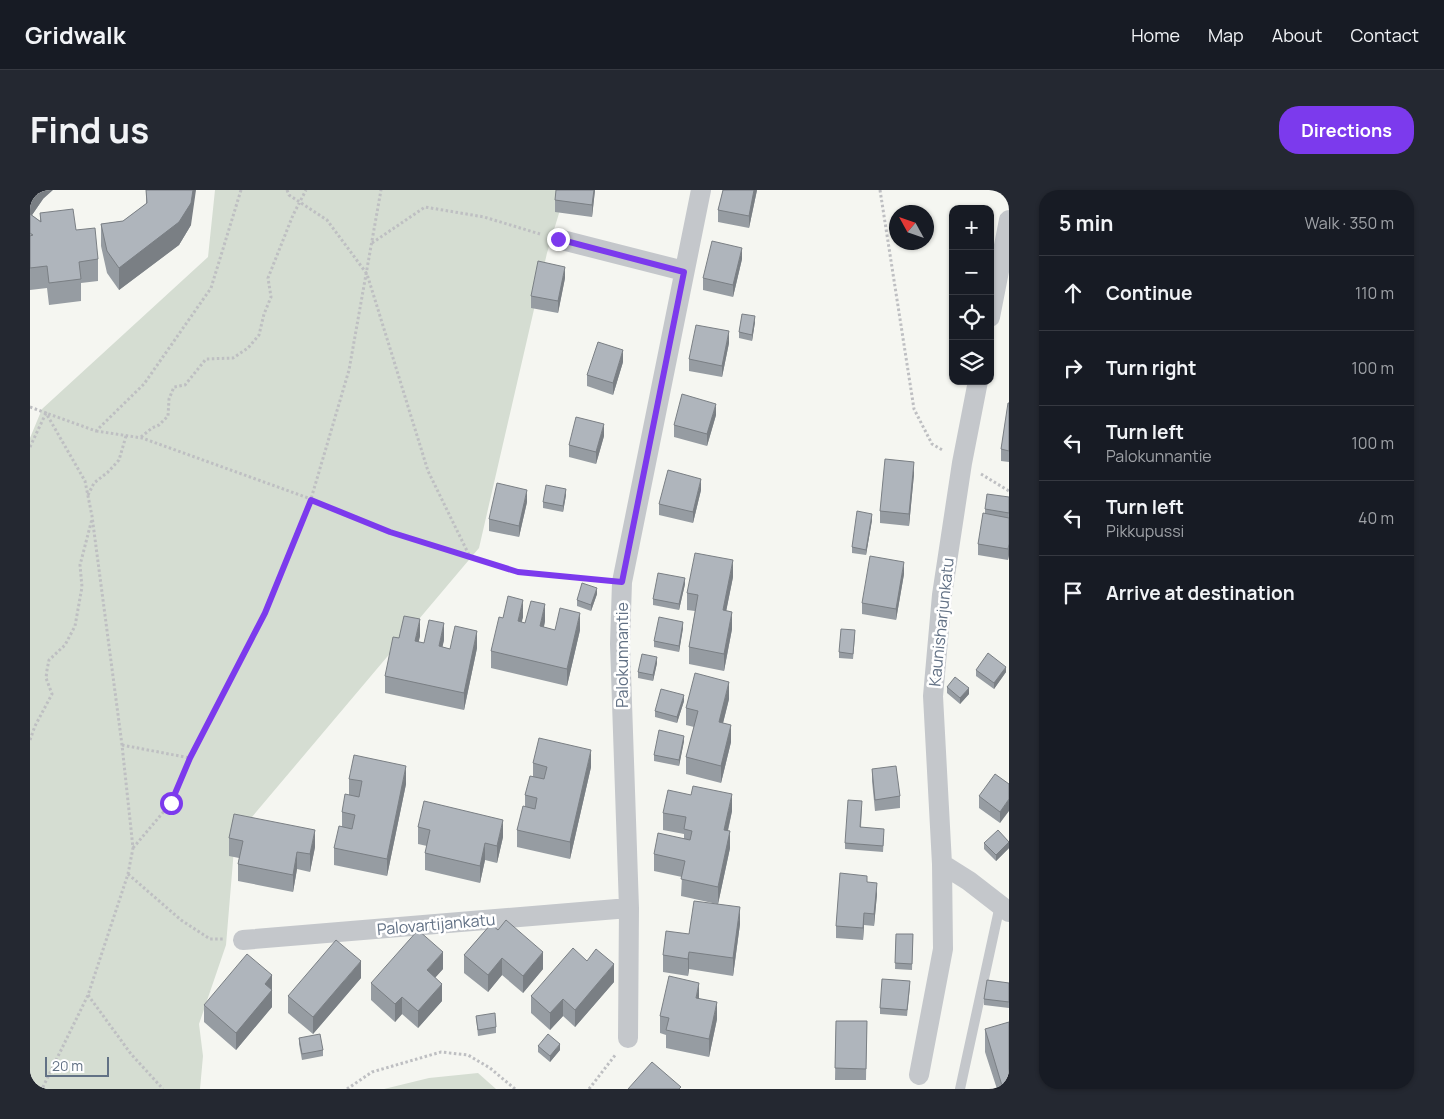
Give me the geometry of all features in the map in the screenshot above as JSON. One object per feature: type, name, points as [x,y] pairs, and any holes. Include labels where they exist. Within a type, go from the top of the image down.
[{"type":"street","name":"Palokunnantie","points":[[628,1038],[629,908],[620,644],[622,582],[701,190]]},
{"type":"street","points":[[994,297],[1009,220]]},
{"type":"street","points":[[558,239],[684,272]]},
{"type":"street","name":"Kaunisharjunkatu","points":[[919,1075],[943,949],[942,864],[933,696],[942,595],[962,463],[977,385]]},
{"type":"street","points":[[942,864],[969,881],[1004,909]]},
{"type":"street","name":"Palovartijankatu","points":[[243,940],[629,908]]},
{"type":"lane","points":[[960,1089],[1004,909]]},
{"type":"path","points":[[96,431],[144,384],[212,288],[241,190]]},
{"type":"path","points":[[287,190],[290,195],[327,220],[366,274],[428,471],[470,557]]},
{"type":"path","points":[[142,438],[168,416],[169,399],[174,387],[185,385],[206,359],[233,358],[248,348],[259,335],[264,314],[271,297],[268,278],[306,190]]},
{"type":"path","points":[[133,848],[171,803],[190,758],[265,613],[311,500],[349,370],[381,190]]},
{"type":"path","points":[[880,190],[914,409],[932,444],[1009,491]]},
{"type":"path","points":[[372,243],[425,207],[484,217],[558,239]]},
{"type":"path","points":[[30,407],[96,431],[142,438],[311,500],[390,532],[518,572],[622,582]]},
{"type":"path","points":[[30,447],[46,413]]},
{"type":"path","points":[[42,1089],[88,995],[128,874],[133,848],[122,745],[88,495],[85,481],[46,413]]},
{"type":"path","points":[[88,495],[94,483],[119,460],[126,436]]},
{"type":"path","points":[[30,740],[35,726],[52,694],[46,678],[49,660],[65,645],[75,626],[82,587],[80,565],[92,516]]},
{"type":"path","points":[[122,745],[190,758]]},
{"type":"path","points":[[128,874],[181,920],[210,939],[243,940]]},
{"type":"path","points":[[88,995],[131,1054],[163,1089]]},
{"type":"path","points":[[589,1089],[628,1038]]},
{"type":"path","points":[[347,1089],[372,1072],[441,1052],[468,1056],[490,1068],[516,1089]]},
{"type":"shaded area","points":[[215,190],[566,190],[547,253],[479,548],[235,837],[226,945],[199,1024],[203,1056],[200,1089],[30,1089],[30,438],[42,409],[208,257]]},
{"type":"shaded area","points":[[478,1073],[496,1089],[384,1089],[429,1078]]},
{"type":"building","points":[[146,190],[193,190],[191,203],[179,222],[119,268],[107,251],[101,224],[123,221],[147,203]]},
{"type":"building","points":[[556,190],[594,190],[592,205],[555,200]]},
{"type":"building","points":[[723,190],[754,190],[749,216],[718,210]]},
{"type":"building","points":[[73,209],[76,230],[95,228],[98,259],[79,262],[81,279],[49,283],[47,266],[30,268],[30,236],[33,235],[30,233],[30,214],[41,222],[40,213]]},
{"type":"building","points":[[712,241],[742,248],[733,285],[703,278]]},
{"type":"building","points":[[538,261],[565,267],[558,301],[531,296]]},
{"type":"building","points":[[742,314],[755,316],[752,335],[739,332]]},
{"type":"building","points":[[696,325],[729,331],[722,366],[689,359]]},
{"type":"building","points":[[598,342],[623,350],[613,383],[587,375]]},
{"type":"building","points":[[682,394],[716,404],[707,434],[674,425]]},
{"type":"building","points":[[1009,403],[1009,451],[1001,449]]},
{"type":"building","points":[[576,417],[604,424],[596,452],[569,445]]},
{"type":"building","points":[[885,459],[914,462],[909,514],[880,511]]},
{"type":"building","points":[[668,470],[701,479],[693,512],[659,504]]},
{"type":"building","points":[[497,483],[527,490],[519,526],[489,519]]},
{"type":"building","points":[[546,485],[566,489],[563,506],[543,502]]},
{"type":"building","points":[[987,494],[1009,497],[1009,513],[985,509]]},
{"type":"building","points":[[857,511],[872,514],[866,550],[852,547]]},
{"type":"building","points":[[983,513],[1009,518],[1008,549],[978,544]]},
{"type":"building","points":[[695,553],[733,560],[723,610],[732,612],[724,654],[689,647],[698,595],[687,593]]},
{"type":"building","points":[[870,556],[904,562],[896,609],[862,603]]},
{"type":"building","points":[[658,573],[685,578],[679,604],[653,599]]},
{"type":"building","points":[[582,583],[597,588],[591,605],[577,600]]},
{"type":"building","points":[[508,596],[523,600],[518,621],[525,623],[531,601],[545,604],[540,626],[555,630],[560,608],[580,613],[567,669],[491,651],[499,617],[503,618]]},
{"type":"building","points":[[404,616],[420,619],[415,641],[424,643],[429,620],[444,623],[439,646],[450,649],[455,626],[477,631],[464,693],[385,676],[393,637],[399,638]]},
{"type":"building","points":[[659,617],[683,622],[679,646],[654,641]]},
{"type":"building","points":[[841,629],[855,630],[853,654],[839,652]]},
{"type":"building","points":[[988,653],[1006,667],[994,683],[976,670]]},
{"type":"building","points":[[642,654],[657,657],[653,675],[638,672]]},
{"type":"building","points":[[695,673],[729,682],[719,722],[731,725],[721,766],[686,757],[698,711],[686,708]]},
{"type":"building","points":[[955,677],[969,688],[960,698],[947,687]]},
{"type":"building","points":[[661,689],[684,695],[677,717],[655,711]]},
{"type":"building","points":[[659,730],[684,736],[679,760],[654,755]]},
{"type":"building","points":[[539,738],[591,750],[570,842],[517,830],[523,806],[535,809],[537,798],[525,795],[530,776],[544,779],[547,767],[533,763]]},
{"type":"building","points":[[354,755],[406,766],[387,859],[334,848],[339,826],[352,829],[355,815],[342,812],[345,794],[359,797],[362,781],[349,779]]},
{"type":"building","points":[[896,766],[900,796],[875,800],[872,769]]},
{"type":"building","points":[[995,774],[1009,784],[1009,799],[1000,812],[979,796]]},
{"type":"building","points":[[693,786],[732,794],[724,830],[730,831],[718,887],[681,879],[685,861],[654,854],[658,833],[690,840],[692,831],[684,829],[686,817],[663,813],[668,790],[691,795]]},
{"type":"building","points":[[848,800],[862,801],[860,827],[884,829],[883,846],[845,843]]},
{"type":"building","points":[[424,801],[503,820],[497,846],[485,843],[480,866],[425,853],[430,830],[418,827]]},
{"type":"building","points":[[234,814],[315,830],[310,854],[297,852],[293,875],[238,864],[243,841],[229,838]]},
{"type":"building","points":[[998,830],[1009,842],[996,855],[984,843]]},
{"type":"building","points":[[840,873],[867,876],[867,882],[877,883],[874,914],[864,913],[863,928],[836,926]]},
{"type":"building","points":[[694,901],[740,907],[733,958],[689,952],[688,959],[663,955],[666,931],[689,934]]},
{"type":"building","points":[[506,920],[543,952],[523,976],[502,958],[488,975],[464,955],[491,924],[498,930]]},
{"type":"building","points":[[418,930],[443,952],[427,970],[442,984],[418,1011],[402,997],[395,1004],[371,983]]},
{"type":"building","points":[[896,934],[913,934],[912,964],[895,963]]},
{"type":"building","points":[[336,940],[361,961],[313,1017],[288,996]]},
{"type":"building","points":[[573,948],[587,961],[596,949],[614,964],[575,1010],[563,999],[550,1013],[531,996]]},
{"type":"building","points":[[247,954],[272,975],[265,984],[272,990],[236,1033],[204,1005]]},
{"type":"building","points":[[669,976],[699,983],[696,998],[717,1002],[709,1039],[666,1030],[669,1018],[660,1016]]},
{"type":"building","points":[[882,979],[910,981],[907,1010],[880,1008]]},
{"type":"building","points":[[987,980],[1009,983],[1009,1002],[984,999]]},
{"type":"building","points":[[495,1013],[496,1027],[478,1030],[476,1016]]},
{"type":"building","points":[[836,1021],[867,1021],[866,1069],[835,1068]]},
{"type":"building","points":[[1009,1022],[1009,1089],[1003,1089],[985,1029]]},
{"type":"building","points":[[320,1034],[323,1050],[302,1054],[299,1038]]},
{"type":"building","points":[[548,1034],[560,1044],[550,1056],[538,1046]]},
{"type":"building","points":[[652,1062],[681,1087],[679,1089],[628,1089]]},
{"type":"route","points":[[171,803],[190,758],[265,613],[311,500],[390,532],[518,572],[622,582],[684,272],[558,239]]}]
